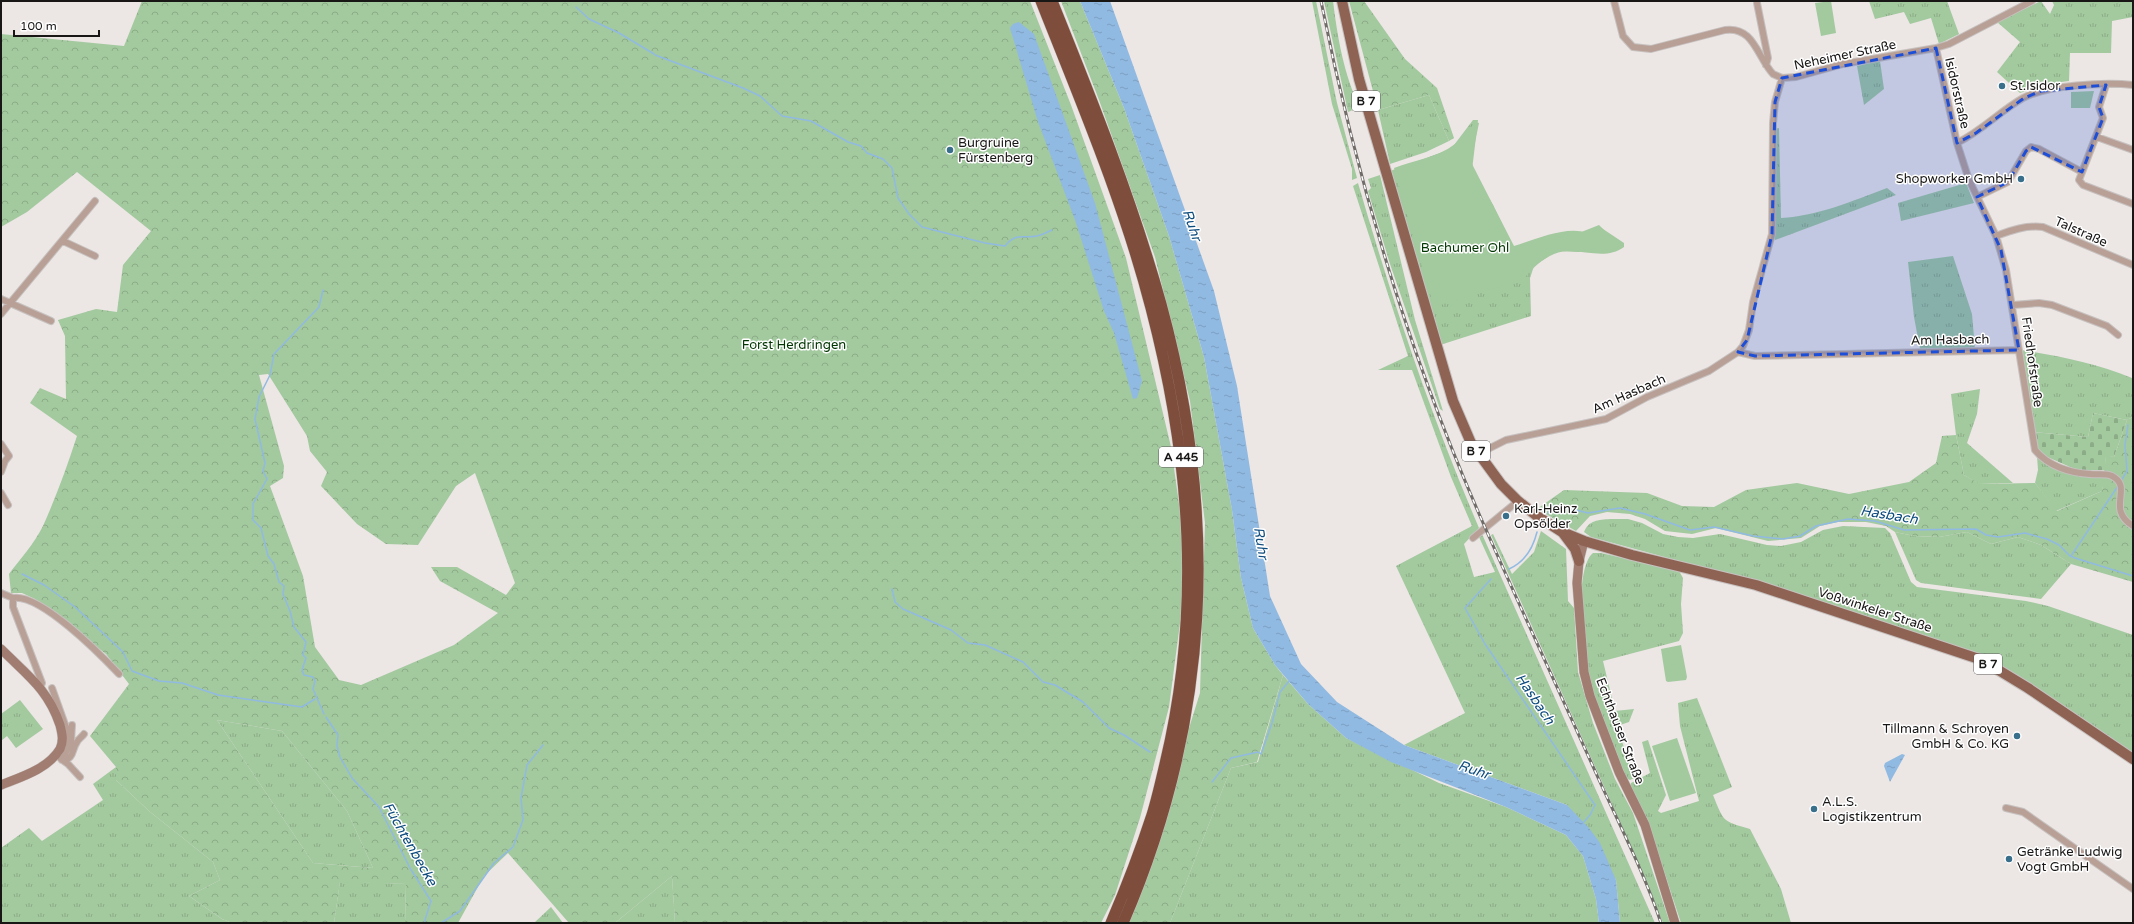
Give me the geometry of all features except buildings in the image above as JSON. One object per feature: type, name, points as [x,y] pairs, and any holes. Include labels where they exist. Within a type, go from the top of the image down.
[{"type":"highway","name":"A 445","points":[[1041,1],[1096,142],[1137,258],[1168,377],[1184,483],[1188,547],[1188,592],[1184,657],[1175,723],[1153,814],[1131,877],[1111,923]]},
{"type":"highway","name":"A 445","points":[[1052,1],[1104,132],[1147,256],[1178,373],[1195,482],[1199,546],[1199,592],[1195,658],[1185,726],[1163,816],[1141,881],[1122,923]]},
{"type":"main road","name":"B 7","points":[[1342,1],[1359,79],[1459,420],[1478,454],[1501,484],[1518,501],[1548,524],[1562,532],[1584,541]]},
{"type":"main road","points":[[1562,532],[1575,549],[1579,561]]},
{"type":"main road","name":"Echthauser Straße","points":[[1584,541],[1579,561],[1577,583],[1582,662],[1586,682],[1619,772],[1645,825],[1675,923]]},
{"type":"main road","name":"Voßwinkeler Straße","points":[[1584,541],[1632,555],[1756,585],[1982,660],[2028,688],[2133,759]]},
{"type":"main road","points":[[1,649],[40,688],[52,705],[62,732],[62,745],[58,757],[31,773],[1,785]]},
{"type":"street","name":"Neheimer Straße","points":[[1614,1],[1623,36],[1633,47],[1651,49],[1719,31],[1736,29],[1750,37],[1773,74],[1782,78],[1796,77],[1843,64],[1936,48],[1949,44],[2032,1]]},
{"type":"street","points":[[1757,3],[1768,58],[1766,65]]},
{"type":"street","name":"Isidorstraße","points":[[1936,48],[1957,143],[1976,133],[2024,98],[2040,91],[2060,87],[2133,85]]},
{"type":"street","name":"Am Hasbach","points":[[1478,454],[1506,440],[1606,419],[1647,397],[1709,372],[1738,352],[1747,340],[1753,302],[1772,234],[1773,123],[1775,102],[1782,78]]},
{"type":"street","points":[[2106,85],[2099,107],[2103,118],[2097,137],[2079,180],[2083,185],[2133,204]]},
{"type":"street","points":[[2097,137],[2133,150]]},
{"type":"street","name":"Friedhofstraße","points":[[1957,143],[1962,162],[1996,236],[2006,270],[2013,305],[2035,450],[2049,462],[2064,469],[2083,474],[2106,475],[2115,479],[2121,486],[2120,512],[2123,519],[2133,526]]},
{"type":"street","points":[[1977,197],[2008,182],[2026,151],[2031,147],[2039,149],[2082,172]]},
{"type":"street","points":[[1,314],[95,201]]},
{"type":"street","name":"Talstraße","points":[[1996,236],[2014,229],[2030,226],[2043,227],[2133,266]]},
{"type":"street","points":[[63,241],[95,256]]},
{"type":"street","points":[[1,299],[50,321]]},
{"type":"street","points":[[2013,305],[2039,303],[2052,305],[2107,326],[2118,335]]},
{"type":"street","name":"Am Hasbach","points":[[1738,352],[1755,356],[2019,350]]},
{"type":"street","points":[[1,444],[9,456],[4,461],[1,472]]},
{"type":"street","points":[[1,493],[8,505]]},
{"type":"street","points":[[1473,538],[1518,501]]},
{"type":"street","points":[[1,592],[13,598],[24,598],[36,603],[82,637],[119,674]]},
{"type":"street","points":[[13,598],[13,607],[41,680],[40,688]]},
{"type":"street","points":[[52,688],[67,730],[69,746]]},
{"type":"street","points":[[58,757],[69,746],[73,734],[72,725]]},
{"type":"street","points":[[58,757],[68,759],[72,756],[76,742],[84,734]]},
{"type":"street","points":[[58,757],[68,764],[80,777]]},
{"type":"street","points":[[2006,808],[2023,812],[2133,889]]},
{"type":"highlighted area","points":[[1936,48],[1957,143],[1976,133],[2024,98],[2041,91],[2106,85],[2099,107],[2103,118],[2082,172],[2031,147],[2026,151],[2008,182],[1977,197],[2001,250],[2019,350],[1755,356],[1738,352],[1747,340],[1772,234],[1775,102],[1782,78]]},
{"type":"green space","name":"Forst Herdringen","points":[[142,1],[1030,1],[1071,105],[1126,258],[1171,447],[1182,525],[1182,608],[1169,707],[1140,818],[1115,895],[1101,923],[675,923],[672,876],[615,923],[569,923],[508,853],[484,876],[458,923],[405,923],[406,884],[340,882],[334,923],[232,923],[222,919],[189,896],[220,880],[213,862],[149,811],[116,780],[116,767],[90,736],[129,684],[106,654],[35,599],[22,593],[11,593],[9,574],[43,526],[61,482],[77,436],[30,403],[40,388],[66,399],[65,336],[58,320],[96,309],[117,312],[123,265],[151,231],[77,172],[27,212],[1,227],[1,34],[124,46]],"holes":[[[268,374],[307,436],[310,451],[327,472],[321,486],[357,524],[386,544],[418,545],[456,486],[475,473],[515,583],[506,595],[457,567],[431,567],[440,581],[498,613],[454,645],[361,685],[339,680],[315,647],[303,576],[270,486],[283,478],[284,466],[259,375]],[[217,720],[282,731],[347,811],[373,868],[313,863]]]},
{"type":"green space","points":[[1061,1],[1080,1],[1124,108],[1169,236],[1204,357],[1232,510],[1241,578],[1253,628],[1275,665],[1283,675],[1257,762],[1231,768],[1170,923],[1128,923],[1200,693],[1205,523],[1190,401],[1155,257],[1099,100]]},
{"type":"green space","points":[[1312,1],[1316,1],[1337,103],[1357,178],[1352,180],[1352,169],[1332,104]]},
{"type":"green space","points":[[1324,1],[1333,1],[1345,69],[1360,107],[1348,112]]},
{"type":"green space","points":[[1349,1],[1364,1],[1405,59],[1437,88],[1454,138],[1449,141],[1429,95],[1378,110]]},
{"type":"green space","points":[[1831,1],[1836,33],[1821,36],[1815,3]]},
{"type":"green space","points":[[1869,1],[1947,1],[1959,34],[1939,44],[1931,18],[1910,24],[1904,12],[1875,19]]},
{"type":"green space","points":[[2041,1],[2050,14],[2054,5],[2052,1],[2133,1],[2133,17],[2112,21],[2111,53],[2070,53],[2069,81],[2046,84],[2020,93],[1997,72],[2020,42],[1997,22]]},
{"type":"green space","points":[[1880,61],[1884,89],[1864,105],[1857,66]]},
{"type":"green space","points":[[2094,91],[2090,108],[2071,108],[2071,92]]},
{"type":"green space","points":[[1429,95],[1449,141],[1426,152],[1390,164],[1378,110]]},
{"type":"green space","name":"Bachumer Ohl","points":[[1473,120],[1478,120],[1472,170],[1493,205],[1518,257],[1599,225],[1620,246],[1578,252],[1556,251],[1534,266],[1530,278],[1531,316],[1440,345],[1390,171],[1451,149]]},
{"type":"green space","name":"Bachumer Ohl","points":[[1476,122],[1479,123],[1471,162],[1514,246],[1550,234],[1570,231],[1587,233],[1600,227],[1624,243],[1624,247],[1617,251],[1603,254],[1567,251],[1554,254],[1542,260],[1524,279],[1434,307],[1421,263],[1418,262],[1420,259],[1394,168],[1441,153],[1461,139]]},
{"type":"green space","points":[[1779,128],[1781,218],[1795,217],[1822,211],[1887,188],[1896,195],[1775,240],[1774,129]]},
{"type":"green space","points":[[1380,175],[1415,320],[1443,411],[1440,409],[1390,264],[1368,191],[1371,188],[1368,179]]},
{"type":"green space","points":[[1358,183],[1384,271],[1413,357],[1461,486],[1479,528],[1464,544],[1474,577],[1495,572],[1479,537],[1482,534],[1655,923],[1620,923],[1616,880],[1567,805],[1404,745],[1465,713],[1396,566],[1472,526],[1451,477],[1412,370],[1378,370],[1408,356],[1353,186]]},
{"type":"green space","points":[[1966,183],[1974,203],[1901,221],[1898,203]]},
{"type":"green space","points":[[1953,256],[1972,314],[1975,349],[1920,349],[1914,317],[1908,262]]},
{"type":"green space","points":[[2021,350],[2105,368],[2132,378],[2133,376],[2133,417],[2127,420],[2093,413],[2088,437],[2033,432]]},
{"type":"green space","points":[[1980,389],[1977,414],[1967,443],[2013,483],[1979,484],[1964,475],[1956,435],[1951,394]]},
{"type":"green space","points":[[2093,413],[2127,420],[2114,457],[2106,456],[2105,470],[2077,470],[2045,456],[2035,445],[2033,432],[2088,437]]},
{"type":"green space","points":[[2133,417],[2133,582],[2071,564],[2041,545],[2018,537],[1991,544],[1967,532],[1939,537],[1914,536],[1895,532],[1886,526],[1866,522],[1838,522],[1820,526],[1801,538],[1768,541],[1716,528],[1692,534],[1665,531],[1645,519],[1630,514],[1607,512],[1590,516],[1576,531],[1537,509],[1564,490],[1647,493],[1682,506],[1714,507],[1746,490],[1797,483],[1849,494],[1909,482],[1936,463],[1942,436],[1956,435],[1964,475],[1980,484],[2035,483],[2057,511],[2102,491],[2106,455],[2114,457],[2127,420]]},
{"type":"green space","points":[[2037,456],[2052,467],[2068,473],[2086,476],[2105,476],[2102,491],[2056,511],[2035,483],[2038,470]]},
{"type":"green space","points":[[1628,519],[1642,523],[1663,534],[1678,537],[1693,538],[1720,534],[1767,545],[1781,546],[1801,542],[1823,530],[1843,526],[1885,528],[1890,533],[1911,582],[1917,587],[2026,601],[2048,606],[2133,635],[2133,754],[1983,655],[1753,581],[1591,537],[1584,532],[1591,523],[1598,520]]},
{"type":"green space","points":[[1541,531],[1566,549],[1568,601],[1574,608],[1578,672],[1593,723],[1615,779],[1633,813],[1670,923],[1663,923],[1633,851],[1491,535],[1493,534],[1512,574],[1534,552]]},
{"type":"green space","points":[[1895,532],[1914,536],[1939,537],[1967,532],[1991,544],[2018,537],[2041,545],[2071,564],[2041,599],[1921,583],[1916,580]]},
{"type":"green space","points":[[1593,553],[1601,553],[1679,571],[1683,578],[1681,604],[1683,633],[1679,641],[1603,661],[1615,711],[1634,709],[1629,722],[1617,726],[1634,778],[1630,780],[1625,778],[1605,727],[1588,675],[1586,664],[1582,630],[1581,592],[1583,575],[1587,562]]},
{"type":"green space","points":[[1681,645],[1687,677],[1686,680],[1668,682],[1666,681],[1661,649]]},
{"type":"green space","points":[[1283,675],[1308,704],[1346,738],[1439,783],[1506,807],[1566,835],[1583,856],[1596,899],[1599,923],[1170,923],[1231,768],[1258,762]]},
{"type":"green space","points":[[1697,698],[1732,787],[1713,795],[1722,816],[1725,819],[1734,824],[1750,829],[1781,889],[1791,923],[1681,923],[1646,817],[1630,787],[1631,783],[1650,773],[1642,742],[1648,740],[1666,795],[1658,811],[1661,813],[1699,801],[1680,726],[1678,703]]},
{"type":"green space","points":[[20,700],[43,729],[16,748],[7,736],[1,741],[1,714]]},
{"type":"green space","points":[[217,720],[282,731],[347,811],[373,868],[313,863]]},
{"type":"green space","points":[[1677,738],[1696,793],[1670,801],[1652,746]]},
{"type":"green space","points":[[116,767],[116,780],[149,811],[213,862],[220,880],[189,896],[222,919],[232,923],[1,923],[1,848],[29,828],[42,841],[103,800],[93,784]]},
{"type":"green space","points":[[672,876],[675,923],[615,923]]},
{"type":"green space","points":[[340,881],[406,884],[405,923],[334,923]]},
{"type":"green space","points":[[551,907],[563,923],[534,923]]},
{"type":"water","name":"Ruhr","points":[[1080,1],[1110,1],[1214,291],[1237,386],[1270,596],[1301,664],[1337,702],[1404,745],[1567,805],[1589,828],[1600,843],[1616,880],[1620,923],[1599,923],[1596,899],[1583,856],[1566,835],[1506,807],[1391,762],[1346,738],[1308,704],[1275,665],[1253,628],[1241,578],[1232,510],[1204,357],[1169,236],[1124,108]]},
{"type":"water","points":[[1019,22],[1034,34],[1095,203],[1142,381],[1137,398],[1133,399],[1114,333],[1104,311],[1075,220],[1038,122],[1010,28],[1013,24]]},
{"type":"water","points":[[1902,754],[1905,755],[1890,782],[1884,766],[1885,763]]},
{"type":"waterway","points":[[576,7],[589,19],[619,33],[654,54]]},
{"type":"waterway","points":[[655,55],[743,88],[760,96],[782,116],[811,121],[848,142],[861,146],[867,153],[883,159],[892,168],[898,198],[909,214],[922,227],[985,243],[1005,246],[1016,237],[1032,237],[1052,230]]},
{"type":"waterway","name":"Füchtenbecke","points":[[323,290],[319,307],[274,354],[270,375],[259,397],[255,419],[265,463],[263,471],[267,479],[253,504],[253,520],[261,528],[268,556],[274,564],[279,582],[284,586],[283,594],[290,611],[294,627],[306,642],[303,655],[306,658],[302,670],[304,675],[313,677],[315,681],[313,689],[324,714]]},
{"type":"waterway","points":[[2121,481],[2127,471],[2125,445],[2128,425]]},
{"type":"waterway","points":[[2071,556],[2118,486]]},
{"type":"waterway","name":"Hasbach","points":[[1548,513],[1553,506],[1560,506],[1588,513],[1620,508],[1645,514],[1690,530],[1714,527],[1753,536],[1783,539],[1800,536],[1816,526],[1848,519],[1875,521],[1904,530],[1976,529],[1986,535],[1998,537],[2025,533],[2047,539],[2059,545],[2070,556],[2133,576]]},
{"type":"waterway","name":"Hasbach","points":[[1509,569],[1520,563],[1528,554],[1537,532]]},
{"type":"waterway","points":[[22,574],[44,585],[75,607],[123,652],[132,671],[159,681],[182,683],[218,695],[302,707],[315,699]]},
{"type":"waterway","name":"Hasbach","points":[[1491,579],[1465,608],[1485,644],[1595,805],[1590,815],[1583,823]]},
{"type":"waterway","points":[[892,589],[895,602],[903,609],[951,630],[968,643],[985,645],[1023,662],[1043,682],[1055,685],[1083,702],[1109,728],[1124,735],[1150,752]]},
{"type":"waterway","points":[[1212,782],[1231,758],[1258,752],[1261,754],[1272,723],[1280,692],[1290,680]]},
{"type":"waterway","name":"Füchtenbecke","points":[[326,717],[338,735],[337,746],[340,757],[352,778],[379,807],[410,868],[431,901],[424,923]]},
{"type":"waterway","points":[[441,923],[460,911],[494,863],[513,847],[523,820],[521,798],[527,765],[543,745]]},
{"type":"railway","points":[[1321,1],[1350,133],[1368,198],[1407,327],[1430,391],[1480,516],[1648,887],[1661,923]]},
{"type":"place","name":"St.Isidor","points":[[2002,86]]},
{"type":"place","name":"Burgruine Fürstenberg","points":[[950,150]]},
{"type":"place","name":"Shopworker GmbH","points":[[2021,179]]},
{"type":"place","name":"Karl-Heinz Opsölder","points":[[1506,516]]},
{"type":"place","name":"Tillmann & Schroyen GmbH & Co. KG","points":[[2017,736]]},
{"type":"place","name":"A.L.S. Logistikzentrum","points":[[1814,809]]},
{"type":"place","name":"Getränke Ludwig Vogt GmbH","points":[[2009,859]]}]
